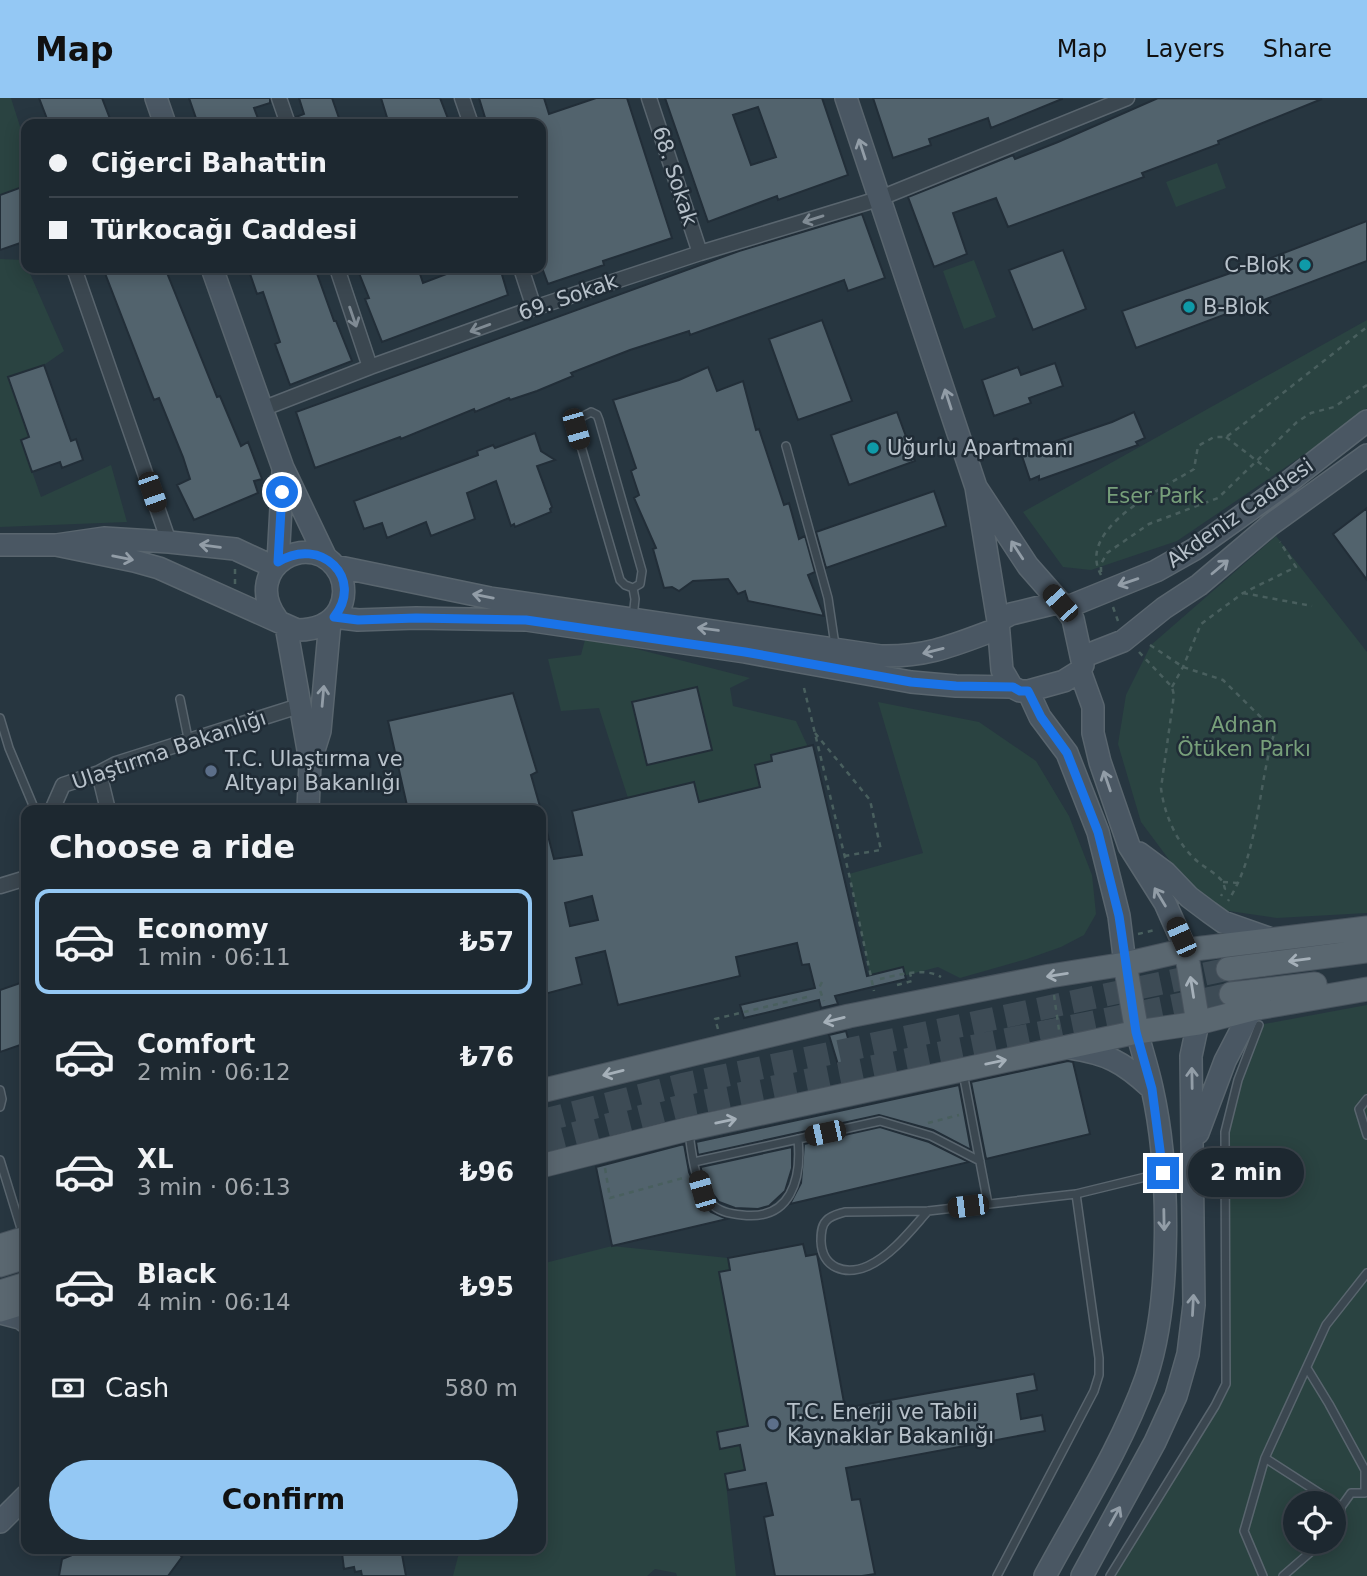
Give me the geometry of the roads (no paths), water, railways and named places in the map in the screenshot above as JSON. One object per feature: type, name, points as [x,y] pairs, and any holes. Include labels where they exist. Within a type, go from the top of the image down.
[{"type":"main road","points":[[156,98],[163,119]]},
{"type":"main road","points":[[846,98],[976,487],[1002,670],[1020,689],[1067,753],[1098,832],[1119,916],[1136,1032],[1152,1089],[1163,1173],[1163,1287],[1158,1330],[1146,1375],[1114,1450],[1045,1576]]},
{"type":"main road","points":[[56,545],[134,561],[159,569],[297,630],[320,627],[332,619],[343,601],[341,576],[330,562],[283,468],[214,273]]},
{"type":"main road","name":"Akdeniz Caddesi","points":[[1063,605],[1156,571],[1195,549],[1286,484],[1367,421]]},
{"type":"main road","name":"Akdeniz Caddesi","points":[[1081,664],[1123,641],[1164,608],[1199,585],[1270,526],[1367,455]]},
{"type":"main road","points":[[283,468],[276,564],[266,584],[265,597],[269,609],[282,623],[310,763],[308,805]]},
{"type":"main road","points":[[976,487],[1028,566],[1073,620],[1093,707],[1093,733],[1100,762],[1129,846],[1165,903],[1186,950],[1198,1023],[1191,1056],[1194,1305],[1188,1354],[1176,1396],[1155,1442],[1082,1576]]},
{"type":"main road","points":[[0,545],[56,545],[104,538],[169,542],[235,549],[276,564]]},
{"type":"main road","points":[[276,564],[289,555],[314,553],[330,562],[490,598],[836,649],[907,656],[930,653],[997,625],[1012,614],[1063,605]]},
{"type":"main road","points":[[332,619],[526,620],[745,652],[911,682],[956,686],[1020,689],[1064,681],[1081,664]]},
{"type":"main road","points":[[310,763],[320,731],[332,619]]},
{"type":"main road","points":[[1129,846],[1166,873],[1182,890],[1223,922],[1274,940]]},
{"type":"main road","points":[[546,1090],[863,1013],[1050,976],[1125,964],[1186,950],[1367,928]]},
{"type":"main road","points":[[1228,969],[1367,951]]},
{"type":"main road","points":[[1231,994],[1367,978]]},
{"type":"main road","points":[[546,1165],[688,1129],[962,1069],[1063,1039],[1256,1017],[1367,989]]},
{"type":"main road","points":[[1193,1144],[1226,1060],[1256,1017]]},
{"type":"main road","points":[[1063,1039],[1114,1059],[1130,1068],[1152,1089]]},
{"type":"main road","points":[[0,1246],[21,1245]]},
{"type":"main road","points":[[0,1265],[21,1249]]},
{"type":"main road","points":[[0,1292],[21,1286]]},
{"type":"main road","points":[[0,1312],[21,1304]]},
{"type":"main road","points":[[0,1312],[21,1319]]},
{"type":"main road","points":[[0,1522],[21,1501]]},
{"type":"street","points":[[279,98],[286,119]]},
{"type":"street","points":[[462,98],[469,119]]},
{"type":"street","name":"68. Sokak","points":[[649,98],[700,253]]},
{"type":"street","name":"69. Sokak","points":[[262,409],[534,308],[700,253],[878,199],[1127,98]]},
{"type":"street","points":[[76,273],[169,542]]},
{"type":"street","points":[[339,273],[370,367]]},
{"type":"street","points":[[523,273],[534,308]]},
{"type":"street","name":"Ulaştırma Bakanlığı","points":[[54,805],[63,785],[99,773],[116,764],[299,706]]},
{"type":"street","points":[[99,773],[107,805]]},
{"type":"street","points":[[0,886],[21,880]]},
{"type":"lane","points":[[591,412],[597,415],[599,420],[642,571],[640,584],[632,588],[625,586],[620,580],[576,429],[579,418],[591,412]]},
{"type":"lane","points":[[786,446],[828,598],[836,649]]},
{"type":"lane","points":[[632,588],[635,599],[633,618]]},
{"type":"lane","points":[[180,699],[189,743]]},
{"type":"lane","points":[[0,719],[33,805]]},
{"type":"lane","points":[[1110,1576],[1226,1384],[1226,1132],[1256,1017]]},
{"type":"lane","points":[[962,1069],[988,1204]]},
{"type":"lane","points":[[0,1090],[0,1107]]},
{"type":"lane","points":[[1367,1099],[1359,1110],[1367,1135]]},
{"type":"lane","points":[[694,1162],[880,1121],[930,1136],[980,1161]]},
{"type":"lane","points":[[688,1129],[702,1191],[714,1207],[728,1213],[754,1217],[775,1212],[792,1192],[800,1163],[799,1139]]},
{"type":"lane","points":[[0,1160],[21,1229]]},
{"type":"lane","points":[[928,1211],[883,1257],[866,1267],[833,1268],[825,1261],[821,1232],[825,1222],[845,1212],[928,1211],[1076,1194],[1163,1173]]},
{"type":"lane","points":[[997,1576],[1094,1391],[1099,1375],[1099,1358],[1076,1194]]},
{"type":"lane","points":[[1263,1576],[1244,1531],[1265,1458],[1326,1325],[1367,1273]]},
{"type":"lane","points":[[1307,1368],[1365,1470],[1365,1493],[1350,1493],[1346,1499]]},
{"type":"lane","points":[[1265,1458],[1316,1491]]},
{"type":"lane","points":[[1283,1576],[1308,1554]]},
{"type":"tunnel","points":[[546,1120],[685,1084],[1228,969]]},
{"type":"tunnel","points":[[546,1141],[690,1104],[1231,994]]},
{"type":"place","name":"C-Blok","points":[[1305,265]]},
{"type":"place","name":"B-Blok","points":[[1189,307]]},
{"type":"place","name":"Uğurlu Apartmanı","points":[[873,448]]},
{"type":"place","name":"T.C. Ulaştırma ve Altyapı Bakanlığı","points":[[211,771]]},
{"type":"place","name":"T.C. Enerji ve Tabii Kaynaklar Bakanlığı","points":[[773,1424]]},
{"type":"park label","name":"Eser Park","points":[[1155,496]]},
{"type":"park label","name":"Adnan Ötüken Parkı","points":[[1244,737]]}]
